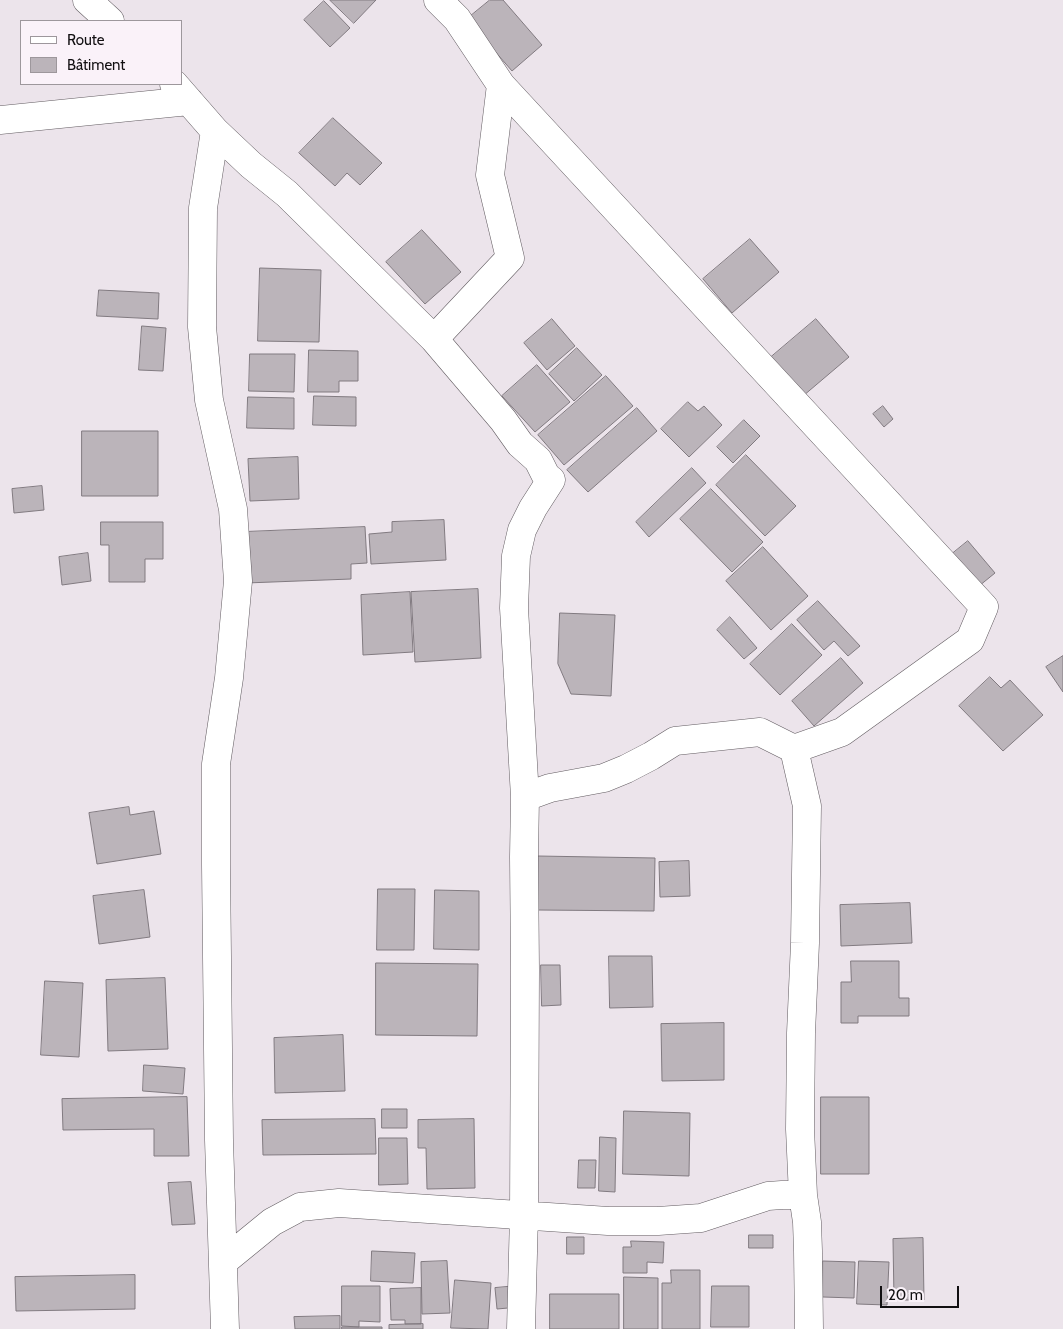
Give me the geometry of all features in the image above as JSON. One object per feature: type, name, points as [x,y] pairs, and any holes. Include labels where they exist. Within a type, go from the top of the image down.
[{"type":"street","points":[[87,0],[109,20]]},
{"type":"street","points":[[438,0],[457,18],[501,85],[984,608],[970,640],[842,732],[794,749],[760,732],[675,741],[642,761],[604,778],[550,788],[526,797]]},
{"type":"street","points":[[434,338],[510,258],[490,175],[501,85]]},
{"type":"street","points":[[0,120],[181,92],[215,130],[251,165],[287,194],[434,338],[503,420],[520,444],[538,460],[546,476],[552,480],[533,508],[522,530],[516,556],[514,608],[526,797],[524,857],[526,970],[522,1329]]},
{"type":"street","points":[[215,130],[203,208],[202,327],[209,400],[233,509],[238,581],[229,678],[216,764],[219,1140],[225,1329]]},
{"type":"street","points":[[794,749],[807,806],[800,1129],[803,1195],[808,1241],[809,1329]]},
{"type":"street","points":[[223,1262],[272,1222],[300,1207],[339,1203],[608,1221],[658,1221],[700,1218],[768,1196],[803,1195]]},
{"type":"building","points":[[330,0],[376,0],[354,23]]},
{"type":"building","points":[[490,0],[503,0],[542,45],[512,71],[467,19]]},
{"type":"building","points":[[324,1],[350,28],[330,47],[304,20]]},
{"type":"building","points":[[333,118],[382,163],[360,185],[347,173],[335,186],[299,153]]},
{"type":"building","points":[[422,230],[461,272],[425,304],[386,262]]},
{"type":"building","points":[[750,239],[779,272],[732,313],[703,279]]},
{"type":"building","points":[[260,268],[321,270],[319,342],[258,341]]},
{"type":"building","points":[[99,290],[159,293],[158,319],[97,316]]},
{"type":"building","points":[[552,319],[575,346],[547,370],[524,343]]},
{"type":"building","points":[[816,319],[849,357],[803,396],[770,358]]},
{"type":"building","points":[[142,326],[166,328],[163,371],[139,370]]},
{"type":"building","points":[[577,348],[602,375],[574,401],[549,374]]},
{"type":"building","points":[[309,350],[358,351],[358,381],[339,381],[339,392],[308,392]]},
{"type":"building","points":[[250,354],[295,354],[294,392],[249,391]]},
{"type":"building","points":[[537,365],[570,402],[535,432],[502,396]]},
{"type":"building","points":[[606,376],[633,406],[564,465],[538,435]]},
{"type":"building","points":[[314,396],[356,397],[356,426],[313,425]]},
{"type":"building","points":[[248,397],[294,398],[294,429],[247,428]]},
{"type":"building","points":[[688,402],[698,411],[704,406],[722,425],[689,457],[661,429]]},
{"type":"building","points":[[883,406],[893,419],[884,427],[873,414]]},
{"type":"building","points":[[637,408],[657,431],[588,492],[567,470]]},
{"type":"building","points":[[744,420],[760,436],[733,463],[717,447]]},
{"type":"building","points":[[82,431],[158,431],[158,496],[82,496]]},
{"type":"building","points":[[746,455],[796,506],[765,536],[716,485]]},
{"type":"building","points":[[298,457],[299,499],[250,501],[248,459]]},
{"type":"building","points":[[692,468],[706,483],[649,537],[636,522]]},
{"type":"building","points":[[42,486],[44,510],[14,513],[12,489]]},
{"type":"building","points":[[711,489],[763,542],[732,572],[680,519]]},
{"type":"building","points":[[444,520],[446,560],[371,564],[369,534],[392,532],[392,522]]},
{"type":"building","points":[[101,522],[163,522],[163,559],[145,559],[145,582],[109,582],[109,545],[101,545]]},
{"type":"building","points":[[365,527],[367,563],[351,564],[351,579],[246,583],[244,532]]},
{"type":"building","points":[[968,541],[995,573],[979,586],[952,554]]},
{"type":"building","points":[[763,547],[808,596],[771,630],[726,581]]},
{"type":"building","points":[[88,553],[91,581],[62,585],[59,557]]},
{"type":"building","points":[[478,589],[481,658],[415,662],[411,592]]},
{"type":"building","points":[[410,592],[413,652],[363,655],[361,595]]},
{"type":"building","points":[[818,601],[860,646],[848,656],[834,641],[824,650],[797,620]]},
{"type":"building","points":[[560,613],[615,615],[611,696],[571,694],[558,664]]},
{"type":"building","points":[[730,617],[757,648],[744,659],[717,630]]},
{"type":"building","points":[[792,624],[822,655],[780,695],[750,664]]},
{"type":"building","points":[[1063,656],[1063,692],[1046,667]]},
{"type":"building","points":[[841,658],[863,683],[814,726],[792,701]]},
{"type":"building","points":[[990,677],[1001,688],[1010,680],[1043,715],[1003,751],[959,706]]},
{"type":"building","points":[[129,807],[130,815],[154,811],[161,854],[97,864],[89,813]]},
{"type":"building","points":[[537,856],[655,858],[654,911],[536,910]]},
{"type":"building","points":[[689,861],[690,896],[660,897],[659,862]]},
{"type":"building","points":[[378,889],[415,889],[414,950],[377,950]]},
{"type":"building","points":[[144,890],[150,937],[99,944],[93,896]]},
{"type":"building","points":[[435,890],[479,891],[479,950],[434,949]]},
{"type":"building","points":[[910,903],[912,943],[841,946],[840,905]]},
{"type":"building","points":[[609,956],[652,956],[653,1007],[610,1008]]},
{"type":"building","points":[[851,961],[899,961],[899,998],[909,998],[909,1016],[858,1016],[858,1023],[841,1023],[841,982],[851,982]]},
{"type":"building","points":[[376,963],[478,964],[477,1036],[376,1035]]},
{"type":"building","points":[[541,965],[560,965],[561,1005],[542,1006]]},
{"type":"building","points":[[165,978],[168,1049],[108,1051],[106,980]]},
{"type":"building","points":[[45,981],[83,983],[79,1057],[41,1055]]},
{"type":"building","points":[[724,1023],[724,1080],[662,1081],[661,1024]]},
{"type":"building","points":[[343,1035],[345,1091],[275,1093],[274,1038]]},
{"type":"building","points":[[144,1065],[185,1068],[183,1094],[143,1091]]},
{"type":"building","points":[[187,1097],[189,1156],[154,1156],[154,1129],[63,1130],[62,1099]]},
{"type":"building","points":[[821,1097],[869,1097],[869,1174],[821,1174]]},
{"type":"building","points":[[382,1109],[407,1109],[407,1128],[382,1128]]},
{"type":"building","points":[[624,1111],[690,1113],[689,1176],[623,1174]]},
{"type":"building","points":[[375,1119],[376,1154],[263,1155],[262,1120]]},
{"type":"building","points":[[474,1119],[475,1188],[427,1189],[426,1148],[418,1148],[418,1120]]},
{"type":"building","points":[[600,1137],[616,1138],[615,1192],[599,1191]]},
{"type":"building","points":[[379,1138],[407,1138],[408,1184],[379,1185]]},
{"type":"building","points":[[579,1160],[596,1160],[595,1188],[578,1188]]},
{"type":"building","points":[[191,1182],[195,1224],[172,1225],[168,1183]]},
{"type":"building","points":[[749,1235],[773,1235],[773,1248],[749,1248]]},
{"type":"building","points":[[567,1237],[584,1237],[584,1254],[567,1254]]},
{"type":"building","points":[[923,1238],[924,1300],[894,1300],[893,1239]]},
{"type":"building","points":[[631,1241],[664,1242],[663,1263],[647,1262],[647,1273],[623,1273],[623,1247],[631,1247]]},
{"type":"building","points":[[372,1251],[415,1253],[413,1283],[371,1281]]},
{"type":"building","points":[[447,1261],[450,1313],[422,1314],[421,1262]]},
{"type":"building","points":[[823,1261],[855,1262],[854,1298],[823,1297]]},
{"type":"building","points":[[859,1261],[889,1262],[887,1305],[857,1304]]},
{"type":"building","points":[[671,1270],[700,1270],[700,1329],[662,1329],[662,1283],[671,1283]]},
{"type":"building","points":[[135,1275],[135,1309],[16,1311],[15,1277]]},
{"type":"building","points":[[624,1277],[658,1278],[658,1329],[624,1329]]},
{"type":"building","points":[[455,1280],[491,1283],[488,1329],[451,1328]]},
{"type":"building","points":[[342,1286],[380,1286],[380,1322],[359,1321],[359,1327],[342,1326]]},
{"type":"building","points":[[517,1286],[519,1307],[497,1309],[495,1288]]},
{"type":"building","points":[[712,1286],[749,1286],[749,1327],[711,1327]]},
{"type":"building","points":[[421,1288],[421,1324],[405,1324],[405,1320],[391,1320],[390,1289]]},
{"type":"building","points":[[550,1294],[619,1294],[619,1329],[550,1329]]},
{"type":"building","points":[[340,1316],[340,1329],[295,1329],[294,1317]]},
{"type":"building","points":[[423,1324],[423,1329],[389,1329],[389,1325]]},
{"type":"building","points":[[342,1327],[382,1327],[382,1329],[342,1329]]}]
